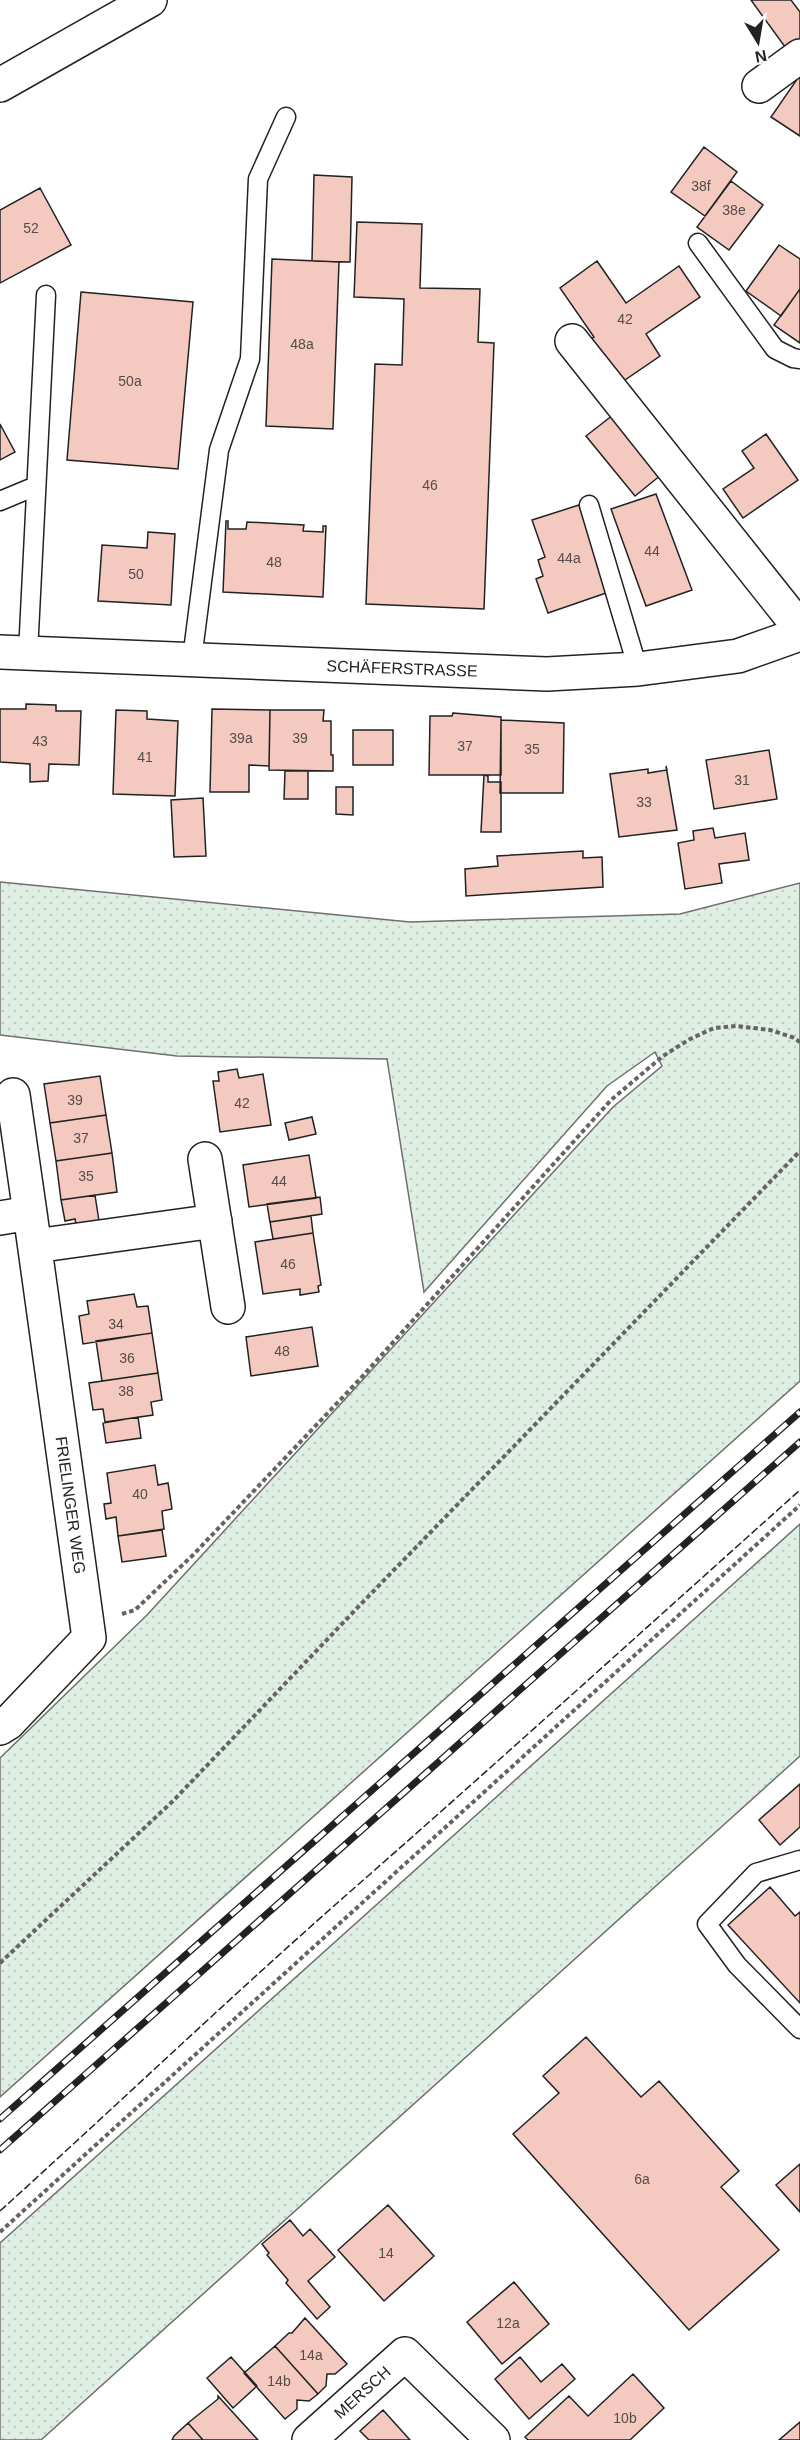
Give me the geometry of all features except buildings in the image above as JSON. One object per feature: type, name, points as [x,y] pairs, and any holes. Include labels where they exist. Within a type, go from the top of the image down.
[{"type":"street","points":[[0,85],[150,0]]},
{"type":"street","points":[[759,86],[800,56]]},
{"type":"street","points":[[572,341],[800,628]]},
{"type":"street","name":"SCHÄFERSTRASSE","points":[[14,652],[547,674],[639,669],[738,656],[800,634]]},
{"type":"street","name":"FRIELINGER WEG","points":[[13,1095],[15,1215],[35,1246],[88,1626]]},
{"type":"street","points":[[205,1159],[228,1307]]},
{"type":"street","points":[[35,1246],[215,1221]]},
{"type":"street","points":[[0,1728],[8,1723],[89,1638],[88,1626]]},
{"type":"street","name":"MERSCH","points":[[309,2440],[405,2354],[493,2440]]},
{"type":"lane","points":[[192,660],[219,450],[250,359],[258,179],[286,117]]},
{"type":"lane","points":[[698,243],[775,349],[800,359]]},
{"type":"lane","points":[[14,652],[36,486],[46,295]]},
{"type":"lane","points":[[0,501],[36,486]]},
{"type":"lane","points":[[589,505],[639,669]]},
{"type":"lane","points":[[800,1860],[756,1873],[706,1924],[737,1965],[800,2029]]},
{"type":"path","points":[[88,1626],[135,1610],[193,1555],[360,1379],[611,1100],[663,1056],[690,1039],[725,1027],[770,1030],[792,1036],[800,1042]]},
{"type":"path","points":[[0,1963],[173,1801],[370,1594],[800,1151]]},
{"type":"path","points":[[0,2232],[800,1505]]},
{"type":"green space","points":[[0,882],[410,922],[680,914],[800,883],[800,1381],[0,2097],[0,1758],[147,1615],[613,1107],[662,1066],[655,1052],[607,1086],[424,1292],[387,1059],[177,1056],[0,1035]]},
{"type":"green space","points":[[800,1524],[800,1756],[41,2440],[0,2440],[0,2243]]},
{"type":"railway","points":[[0,2119],[800,1412]]},
{"type":"railway","points":[[0,2150],[800,1442]]},
{"type":"fence","points":[[0,2211],[300,1936],[800,1490]]}]
